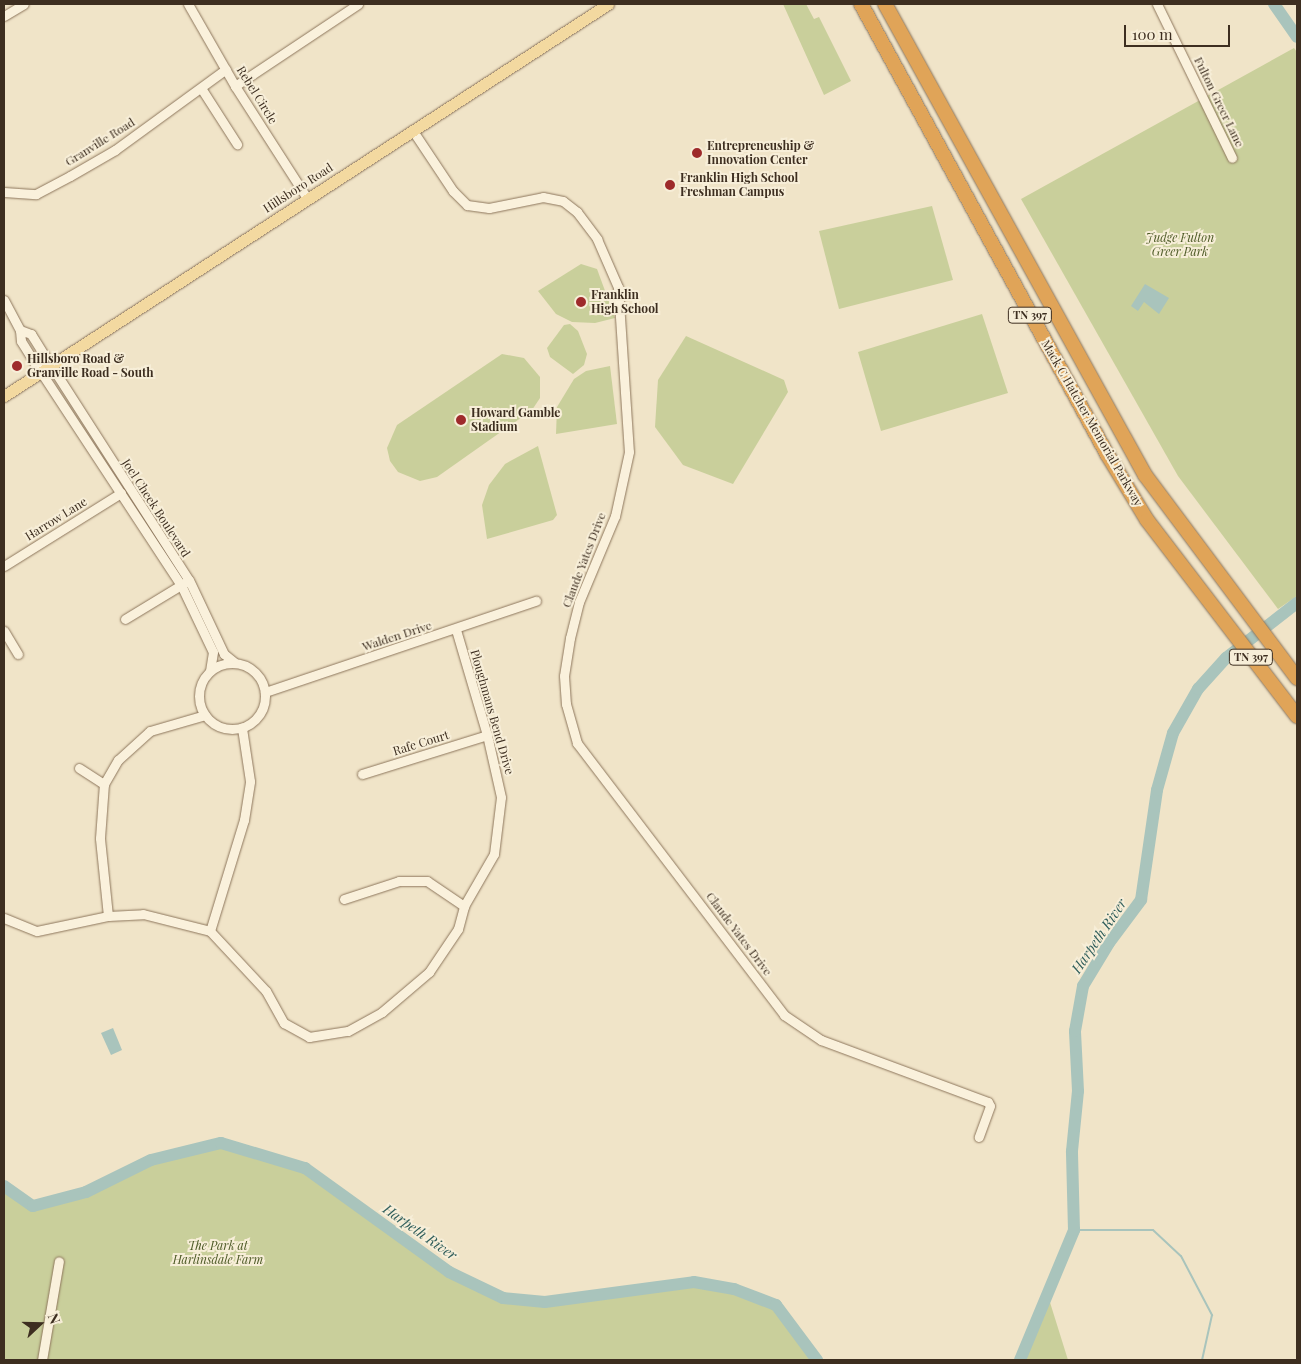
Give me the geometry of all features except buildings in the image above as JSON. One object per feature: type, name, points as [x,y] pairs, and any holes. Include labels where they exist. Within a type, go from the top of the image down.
[{"type":"highway","name":"Mack C Hatcher Memorial Parkway","points":[[861,4],[1107,454],[1147,520],[1297,716]]},
{"type":"highway","name":"Mack C Hatcher Memorial Parkway","points":[[885,4],[1124,441],[1164,504],[1297,678]]},
{"type":"main road","name":"Hillsboro Road","points":[[4,396],[47,370],[307,198],[608,4]]},
{"type":"street","points":[[4,16],[24,4]]},
{"type":"street","name":"Rebel Circle","points":[[188,4],[235,86],[307,198]]},
{"type":"street","points":[[235,86],[358,4]]},
{"type":"street","name":"Fulton Greer Lane","points":[[1157,4],[1232,158]]},
{"type":"street","name":"Granville Road","points":[[4,192],[36,194],[70,176],[115,150],[226,69]]},
{"type":"street","points":[[201,88],[236,144]]},
{"type":"street","name":"Claude Yates Drive","points":[[413,131],[453,191],[467,205],[490,208],[543,197],[563,201],[577,212],[597,239],[618,287],[629,452],[614,516],[579,602],[570,638],[564,676],[566,704],[577,743],[784,1015],[821,1040],[988,1102],[990,1106],[979,1137]]},
{"type":"street","points":[[4,300],[20,330],[31,334],[47,370]]},
{"type":"street","name":"Joel Cheek Boulevard","points":[[47,370],[74,402],[185,583],[224,654],[235,663]]},
{"type":"street","name":"Joel Cheek Boulevard","points":[[47,370],[66,409],[121,493],[185,583],[213,652],[210,671]]},
{"type":"street","points":[[66,409],[74,402]]},
{"type":"street","name":"Harrow Lane","points":[[4,566],[121,493]]},
{"type":"street","points":[[125,619],[185,583]]},
{"type":"street","name":"Walden Drive","points":[[265,692],[456,630],[536,601]]},
{"type":"street","name":"Ploughmans Bend Drive","points":[[210,931],[266,991],[284,1022],[309,1037],[348,1031],[382,1012],[429,972],[458,929],[464,906],[494,854],[501,798],[487,735],[456,630]]},
{"type":"street","points":[[4,631],[18,654]]},
{"type":"street","points":[[223,663],[235,663],[257,675],[265,692],[259,715],[242,728],[223,728],[205,715],[198,697],[201,682],[210,671],[223,663]]},
{"type":"street","points":[[108,916],[100,838],[104,784],[118,760],[150,731],[205,715]]},
{"type":"street","points":[[4,918],[37,931],[108,916],[143,914],[210,931],[244,820],[250,781],[242,728]]},
{"type":"street","name":"Rafe Court","points":[[362,774],[487,735]]},
{"type":"street","points":[[79,768],[104,784]]},
{"type":"street","points":[[344,899],[399,881],[426,881],[464,906]]},
{"type":"street","points":[[42,1360],[59,1262]]},
{"type":"green space","points":[[783,4],[806,4],[814,19],[819,17],[851,81],[824,95]]},
{"type":"green space","name":"Judge Fulton Greer Park","points":[[1294,48],[1297,52],[1297,596],[1278,609],[1178,476],[1021,199]]},
{"type":"green space","points":[[932,206],[953,280],[839,309],[819,231]]},
{"type":"green space","points":[[581,264],[597,269],[615,318],[595,323],[572,322],[556,314],[538,291]]},
{"type":"green space","points":[[982,314],[1008,393],[881,431],[858,352]]},
{"type":"green space","points":[[570,324],[578,331],[587,354],[584,365],[573,374],[550,357],[547,348],[564,325]]},
{"type":"green space","points":[[686,336],[784,380],[788,392],[733,484],[683,465],[655,427],[658,380]]},
{"type":"green space","name":"Howard Gamble Stadium","points":[[502,354],[524,358],[540,377],[540,398],[532,410],[437,477],[420,481],[398,472],[390,461],[387,448],[397,425]]},
{"type":"green space","points":[[610,366],[617,424],[556,434],[557,407],[574,379],[586,371]]},
{"type":"green space","points":[[538,446],[557,515],[553,520],[487,539],[482,505],[489,485],[505,464]]},
{"type":"green space","name":"The Park at Harlinsdale Farm","points":[[221,1143],[305,1168],[449,1272],[503,1298],[545,1302],[694,1282],[734,1289],[776,1305],[817,1360],[4,1360],[4,1186],[33,1206],[86,1192],[151,1160]]},
{"type":"green space","points":[[1048,1296],[1068,1360],[1020,1360]]},
{"type":"water","points":[[1145,284],[1169,298],[1159,314],[1144,302],[1138,311],[1131,306]]},
{"type":"water","points":[[113,1028],[122,1050],[111,1055],[101,1033]]},
{"type":"waterway","name":"Harpeth River","points":[[1274,4],[1297,37]]},
{"type":"waterway","name":"Harpeth River","points":[[1020,1360],[1074,1230],[1072,1151],[1078,1091],[1075,1031],[1083,986],[1109,943],[1141,900],[1157,790],[1173,733],[1198,689],[1226,658],[1297,603]]},
{"type":"waterway","name":"Harpeth River","points":[[4,1186],[33,1206],[86,1192],[151,1160],[221,1143],[305,1168],[449,1272],[503,1298],[545,1302],[694,1282],[734,1289],[776,1305],[817,1360]]},
{"type":"waterway","points":[[1074,1230],[1153,1230],[1181,1256],[1212,1315],[1202,1360]]},
{"type":"place","name":"Entrepreneuship & Innovation Center","points":[[697,153]]},
{"type":"place","name":"Franklin High School Freshman Campus","points":[[670,185]]},
{"type":"place","name":"Franklin High School","points":[[581,302]]},
{"type":"place","name":"Hillsboro Road & Granville Road - South","points":[[17,366]]},
{"type":"place","name":"Howard Gamble Stadium","points":[[461,420]]}]
